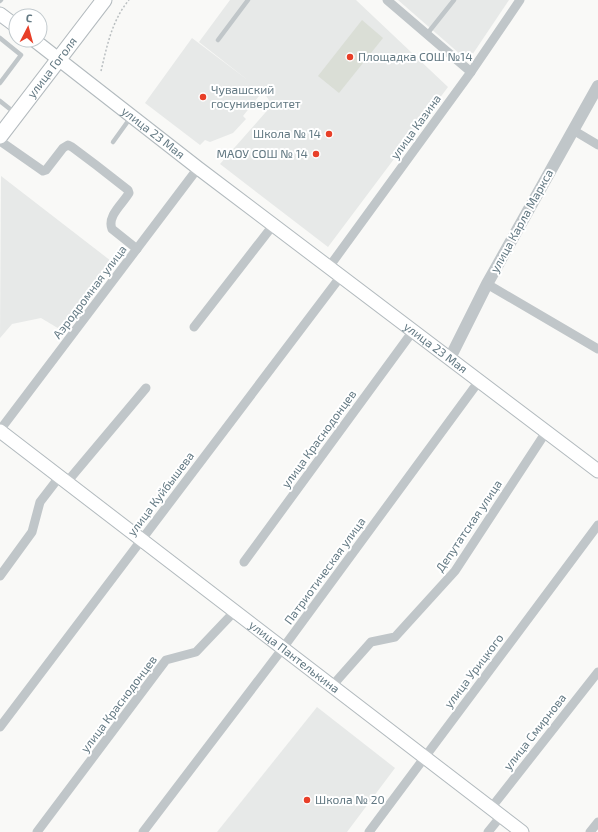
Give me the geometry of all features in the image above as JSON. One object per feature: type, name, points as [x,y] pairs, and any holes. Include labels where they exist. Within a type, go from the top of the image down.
[{"type":"main road","name":"улица Гоголя","points":[[0,136],[104,0]]},
{"type":"main road","name":"улица 23 Мая","points":[[44,48],[198,168],[274,224],[598,471]]},
{"type":"main road","name":"улица Пантелькина","points":[[0,431],[522,832]]},
{"type":"street","points":[[387,0],[471,72]]},
{"type":"street","name":"улица Казина","points":[[330,267],[471,72],[520,0]]},
{"type":"street","name":"улица Карла Маркса","points":[[450,358],[487,284],[598,86]]},
{"type":"street","points":[[573,130],[598,145]]},
{"type":"street","points":[[0,141],[43,171],[46,170],[63,148],[68,145],[99,162],[128,190],[129,193],[110,219],[110,225],[112,229],[137,249]]},
{"type":"street","name":"Аэродромная улица","points":[[0,431],[198,168]]},
{"type":"street","points":[[194,327],[274,224]]},
{"type":"street","name":"улица Куйбышева","points":[[0,727],[341,276]]},
{"type":"street","points":[[487,284],[598,349]]},
{"type":"street","name":"улица Краснодонцев","points":[[244,562],[413,330]]},
{"type":"street","name":"Патриотическая улица","points":[[143,832],[283,648],[480,381]]},
{"type":"street","points":[[0,576],[32,532],[40,502],[64,479],[146,388]]},
{"type":"street","name":"Депутатская улица","points":[[332,686],[371,642],[395,637],[455,571],[546,432]]},
{"type":"street","name":"улица Урицкого","points":[[369,832],[598,525]]},
{"type":"street","name":"улица Краснодонцев","points":[[37,832],[166,660],[196,652],[235,611]]},
{"type":"street","name":"улица Смирнова","points":[[488,832],[496,812],[598,672]]},
{"type":"street","points":[[590,832],[598,822]]},
{"type":"lane","points":[[218,40],[248,0]]},
{"type":"lane","points":[[427,34],[454,0]]},
{"type":"lane","points":[[0,38],[21,55],[0,83]]},
{"type":"lane","points":[[0,101],[16,114]]},
{"type":"lane","points":[[113,142],[132,116]]},
{"type":"path","points":[[101,72],[108,40],[121,10],[129,0]]},
{"type":"shaded area","name":"Школа № 14","points":[[230,0],[356,0],[448,87],[328,247],[220,164],[272,105],[263,91],[243,116],[246,119],[233,133],[210,142],[205,140],[200,145],[145,103],[192,38],[249,81],[199,42]]},
{"type":"shaded area","points":[[398,0],[509,0],[468,61]]},
{"type":"shaded area","name":"Площадка СОШ №14","points":[[362,20],[383,38],[339,93],[318,76]]},
{"type":"shaded area","points":[[1,176],[111,261],[61,330],[41,318],[12,324],[0,338]]},
{"type":"shaded area","name":"Школа № 20","points":[[317,707],[395,768],[347,832],[217,832]]},
{"type":"place","name":"Площадка СОШ №14","points":[[350,57]]},
{"type":"place","name":"Чувашский госуниверситет","points":[[203,97]]},
{"type":"place","name":"Школа № 14","points":[[329,134]]},
{"type":"place","name":"МАОУ СОШ № 14","points":[[316,154]]},
{"type":"place","name":"Школа № 20","points":[[307,800]]}]
